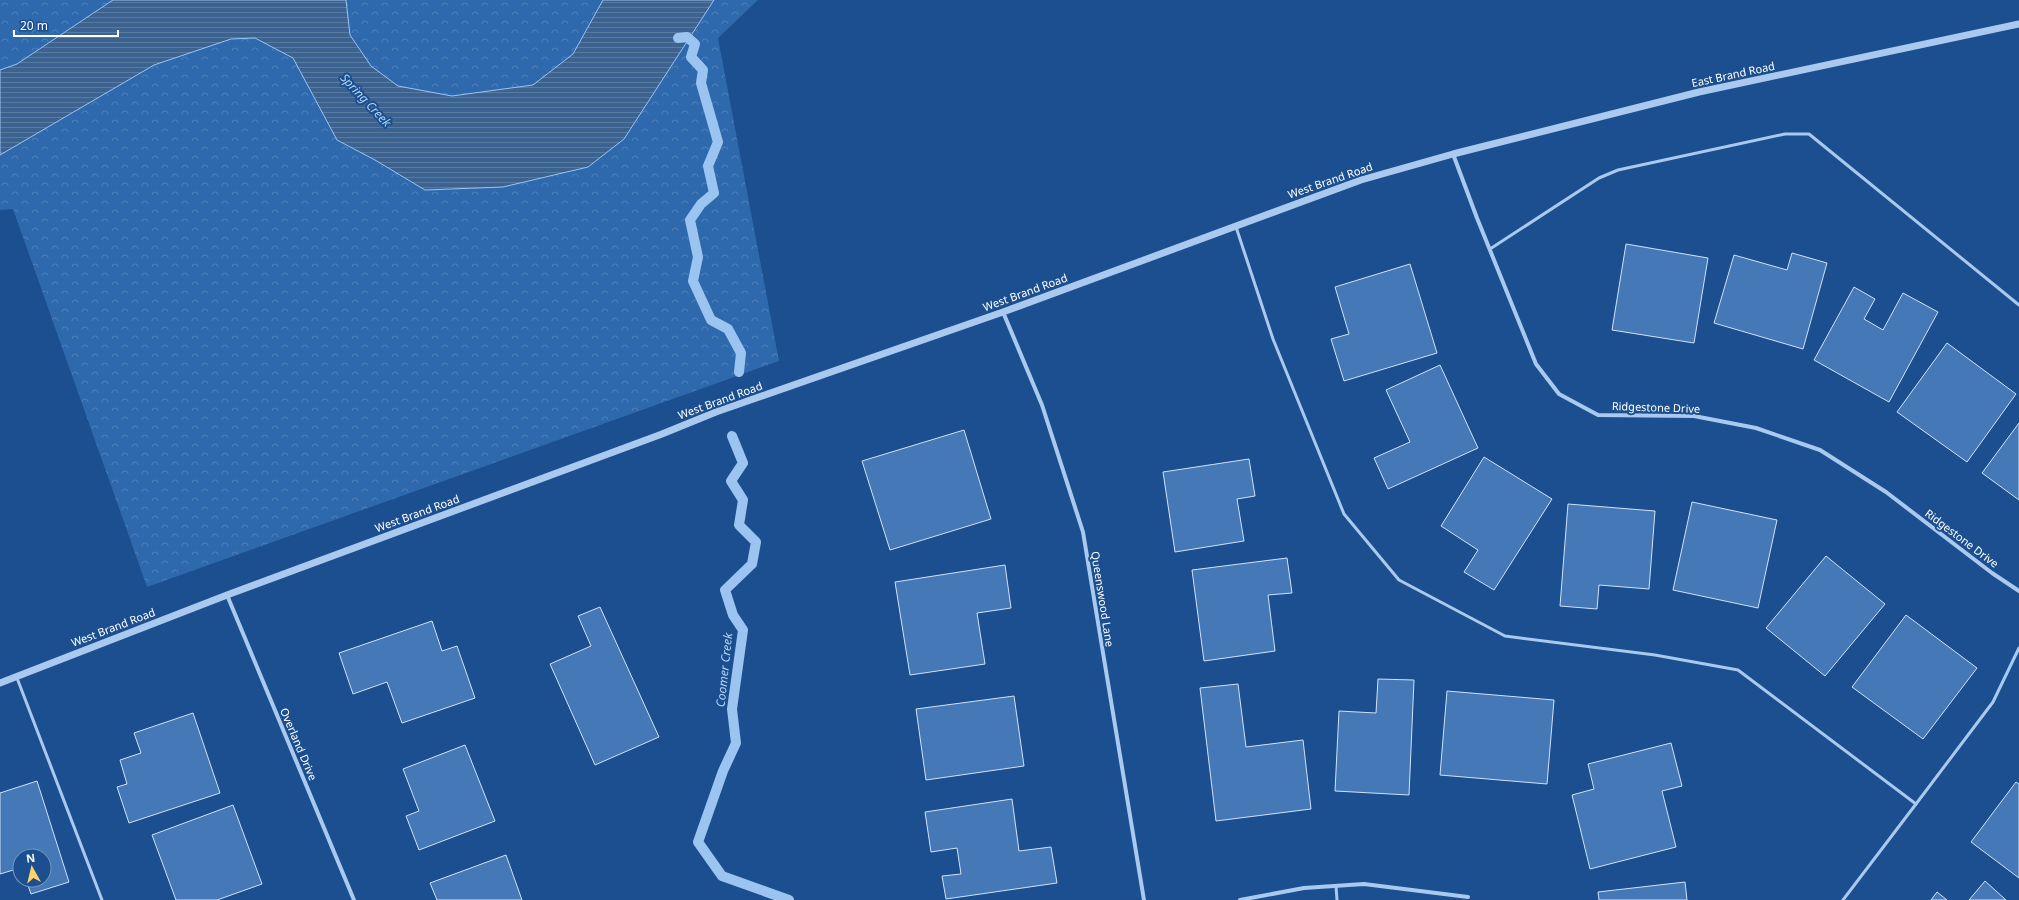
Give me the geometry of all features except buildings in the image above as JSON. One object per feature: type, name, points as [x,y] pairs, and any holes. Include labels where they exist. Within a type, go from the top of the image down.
[{"type":"street","name":"East Brand Road","points":[[1454,154],[1699,92],[2019,24]]},
{"type":"street","name":"West Brand Road","points":[[0,683],[227,595],[662,434],[716,412],[1003,312],[1235,225],[1361,180],[1454,154]]},
{"type":"street","name":"Ridgestone Drive","points":[[1454,154],[1536,364],[1559,394],[1598,415],[1694,416],[1756,428],[1820,450],[1886,492],[1992,573],[2019,591]]},
{"type":"street","name":"Queenswood Lane","points":[[1003,312],[1042,405],[1083,532],[1144,900]]},
{"type":"street","name":"Overland Drive","points":[[227,595],[354,900]]},
{"type":"street","points":[[1240,900],[1304,888],[1364,884],[1468,897]]},
{"type":"lane","points":[[1490,249],[1599,178],[1618,170],[1785,134],[1809,134],[2019,305]]},
{"type":"lane","points":[[1235,225],[1273,339],[1344,514],[1399,580],[1505,636],[1655,656],[1738,670],[1916,804]]},
{"type":"lane","points":[[1843,900],[1992,702],[2019,648]]},
{"type":"lane","points":[[16,676],[102,900]]},
{"type":"lane","points":[[1336,886],[1337,900]]},
{"type":"green space","points":[[0,0],[758,0],[718,38],[779,361],[147,587],[13,209],[0,210]]},
{"type":"water","name":"Spring Creek","points":[[113,0],[346,0],[350,35],[371,66],[398,86],[452,96],[533,85],[573,54],[603,0],[714,0],[624,139],[588,167],[503,187],[425,190],[375,160],[337,140],[293,58],[255,38],[231,39],[154,65],[0,155],[0,70],[17,64]]},
{"type":"waterway","name":"Coomer Creek","points":[[678,38],[687,37],[695,44],[691,57],[703,70],[701,83],[718,142],[708,166],[714,193],[701,204],[690,220],[698,257],[693,281],[711,320],[728,329],[741,353],[739,372]]},
{"type":"waterway","name":"Coomer Creek","points":[[732,436],[743,463],[731,481],[743,500],[739,525],[756,542],[752,564],[725,590],[733,615],[743,630],[732,709],[736,743],[723,771],[698,842],[722,876],[789,900]]}]
